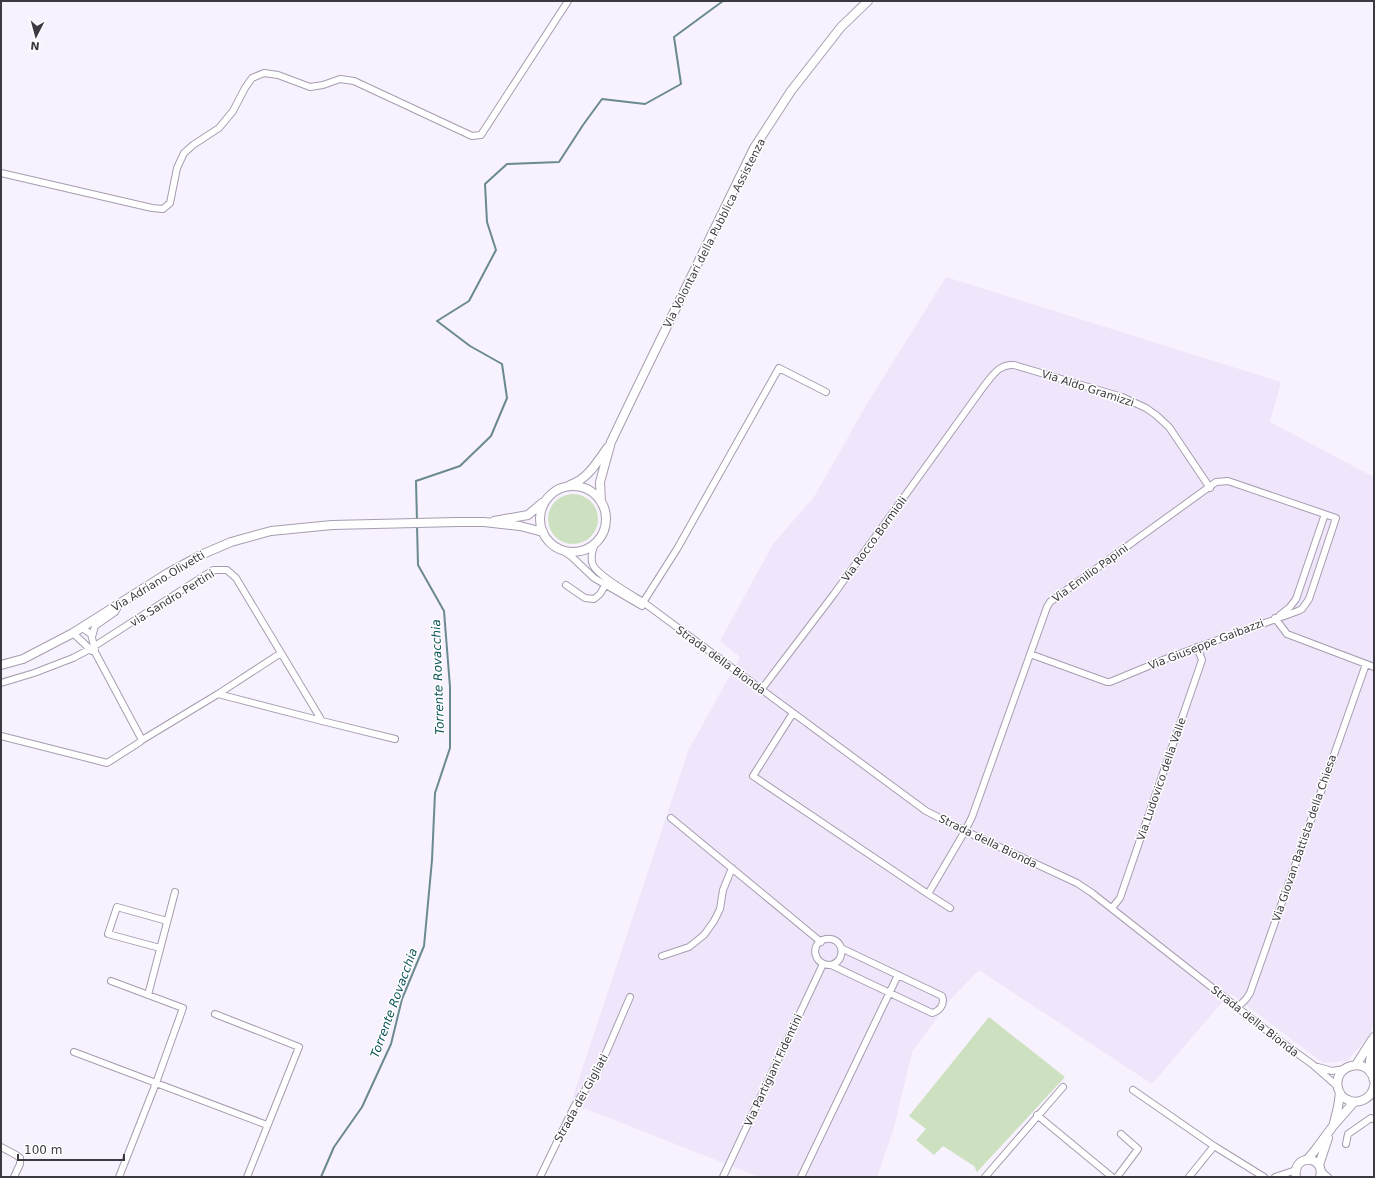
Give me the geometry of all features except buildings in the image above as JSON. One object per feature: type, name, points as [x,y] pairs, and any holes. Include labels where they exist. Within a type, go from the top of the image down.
[{"type":"street","points":[[1,173],[152,208],[163,209],[170,203],[176,168],[184,153],[193,144],[219,128],[233,110],[252,78],[264,73],[278,75],[310,88],[323,86],[340,79],[354,81],[472,136],[481,135],[568,1]]},
{"type":"street","name":"Via Volontari della Pubblica Assistenza","points":[[601,502],[600,482],[612,442],[754,148],[791,91],[841,27],[868,1]]},
{"type":"street","name":"Via Aldo Gramizzi","points":[[984,386],[997,370],[1008,364],[1135,402],[1164,421],[1210,488]]},
{"type":"street","points":[[642,604],[680,543],[779,368],[826,392]]},
{"type":"street","name":"Via Rocco Bormioli","points":[[761,690],[834,594],[984,386]]},
{"type":"street","name":"Via Volontari della Pubblica Assistenza","points":[[567,486],[576,484],[589,474],[612,442]]},
{"type":"street","name":"Via Emilio Papini","points":[[928,894],[972,817],[1046,607],[1050,602],[1210,488],[1216,482],[1228,481],[1336,518],[1309,600],[1302,609],[1275,618]]},
{"type":"street","points":[[484,522],[528,514],[534,511],[553,493],[559,489],[567,486],[577,486],[595,494],[605,510],[606,519],[601,537],[595,544],[579,551],[571,552],[554,546],[543,532],[540,522],[541,510],[546,500]]},
{"type":"street","points":[[1275,618],[1290,607],[1296,599],[1325,514]]},
{"type":"street","points":[[484,522],[520,526],[543,532]]},
{"type":"street","name":"Via Adriano Olivetti","points":[[1,665],[23,659],[73,633],[168,573],[203,554],[231,542],[271,531],[301,528],[398,523],[484,522]]},
{"type":"street","name":"Strada della Bionda","points":[[595,544],[592,552],[593,564],[607,582]]},
{"type":"street","name":"Strada della Bionda","points":[[562,550],[572,557],[594,578],[607,582],[663,617],[926,811],[965,831],[1077,883],[1112,908],[1237,1008],[1312,1064],[1339,1090]]},
{"type":"street","name":"via Sandro Pertini","points":[[1,683],[34,673],[73,658],[93,648],[213,570],[227,570],[236,578],[322,721]]},
{"type":"street","points":[[566,585],[586,598],[591,599],[597,597],[607,582]]},
{"type":"street","points":[[119,605],[114,612],[95,626],[92,637],[93,648],[142,740]]},
{"type":"street","name":"Via Giuseppe Gaibazzi","points":[[1030,654],[1110,682],[1275,618],[1287,634],[1374,667]]},
{"type":"street","points":[[82,628],[92,637]]},
{"type":"street","points":[[73,633],[93,648]]},
{"type":"street","name":"Via Ludovico della Valle","points":[[1112,908],[1120,898],[1202,660],[1197,647]]},
{"type":"street","points":[[1,736],[107,763],[281,653]]},
{"type":"street","name":"Via Giovan Battista della Chiesa","points":[[1237,1008],[1250,993],[1366,664]]},
{"type":"street","points":[[218,694],[395,738]]},
{"type":"street","points":[[794,713],[753,776],[950,908]]},
{"type":"street","points":[[671,818],[821,942]]},
{"type":"street","points":[[662,956],[688,947],[704,935],[720,909],[723,890],[732,868]]},
{"type":"street","points":[[148,995],[175,892]]},
{"type":"street","points":[[160,948],[108,934],[117,907],[167,921]]},
{"type":"street","points":[[824,940],[832,940],[839,944],[841,948],[942,996],[943,1002],[941,1007],[932,1013],[831,965],[823,964],[817,959],[815,952],[816,948],[824,940]]},
{"type":"street","points":[[831,965],[840,959],[841,948]]},
{"type":"street","name":"Via Partigiani Fidentini","points":[[723,1177],[823,964]]},
{"type":"street","points":[[801,1177],[898,975]]},
{"type":"street","points":[[111,982],[183,1008],[156,1083],[119,1177]]},
{"type":"street","name":"Strada dei Gigliati","points":[[540,1177],[574,1107],[599,1069],[630,997]]},
{"type":"street","points":[[215,1014],[299,1047],[247,1177]]},
{"type":"street","points":[[1356,1065],[1374,1037]]},
{"type":"street","points":[[1373,1077],[1371,1054],[1374,1037]]},
{"type":"street","points":[[74,1052],[267,1125]]},
{"type":"street","name":"Strada della Bionda","points":[[1312,1064],[1326,1070],[1344,1069]]},
{"type":"street","points":[[1320,1171],[1338,1107],[1338,1080],[1340,1074],[1344,1069],[1356,1065],[1362,1066],[1373,1077]]},
{"type":"street","points":[[1339,1090],[1344,1097],[1354,1102],[1371,1098],[1374,1086]]},
{"type":"street","points":[[985,1177],[1063,1087]]},
{"type":"street","points":[[1133,1090],[1214,1146],[1264,1177]]},
{"type":"street","points":[[1307,1160],[1354,1102]]},
{"type":"street","points":[[1038,1115],[1112,1177]]},
{"type":"street","points":[[1346,1144],[1348,1134],[1371,1118],[1374,1119]]},
{"type":"street","points":[[1116,1177],[1138,1149],[1121,1134]]},
{"type":"street","points":[[1189,1177],[1214,1146]]},
{"type":"street","points":[[1,1147],[20,1158],[20,1164],[14,1177]]},
{"type":"street","points":[[1281,1177],[1296,1174],[1300,1162],[1307,1160],[1314,1161],[1320,1171],[1328,1177]]},
{"type":"shaded area","points":[[946,277],[1281,382],[1270,422],[1374,477],[1374,1023],[1370,1035],[1347,1061],[1323,1063],[1230,993],[1152,1084],[979,970],[949,1001],[912,1052],[894,1128],[877,1177],[759,1177],[571,1103],[688,751],[740,657],[720,641],[773,544],[814,497],[868,402]]},
{"type":"green space","points":[[573,494],[582,496],[593,505],[598,519],[596,528],[587,539],[573,544],[564,542],[553,533],[548,519],[550,510],[559,499]]},
{"type":"green space","points":[[989,1017],[1065,1077],[977,1172],[974,1166],[943,1146],[934,1155],[916,1140],[926,1129],[909,1116]]},
{"type":"waterway","name":"Torrente Rovacchia","points":[[417,521],[416,481],[460,466],[491,436],[507,398],[502,364],[470,346],[437,321],[469,301],[496,250],[487,222],[485,184],[507,164],[559,162],[602,99],[645,104],[681,84],[674,37],[723,1]]},
{"type":"waterway","name":"Torrente Rovacchia","points":[[321,1177],[334,1147],[362,1107],[391,1044],[402,999],[424,946],[432,860],[435,793],[450,748],[450,687],[444,611],[418,565],[417,525]]}]
